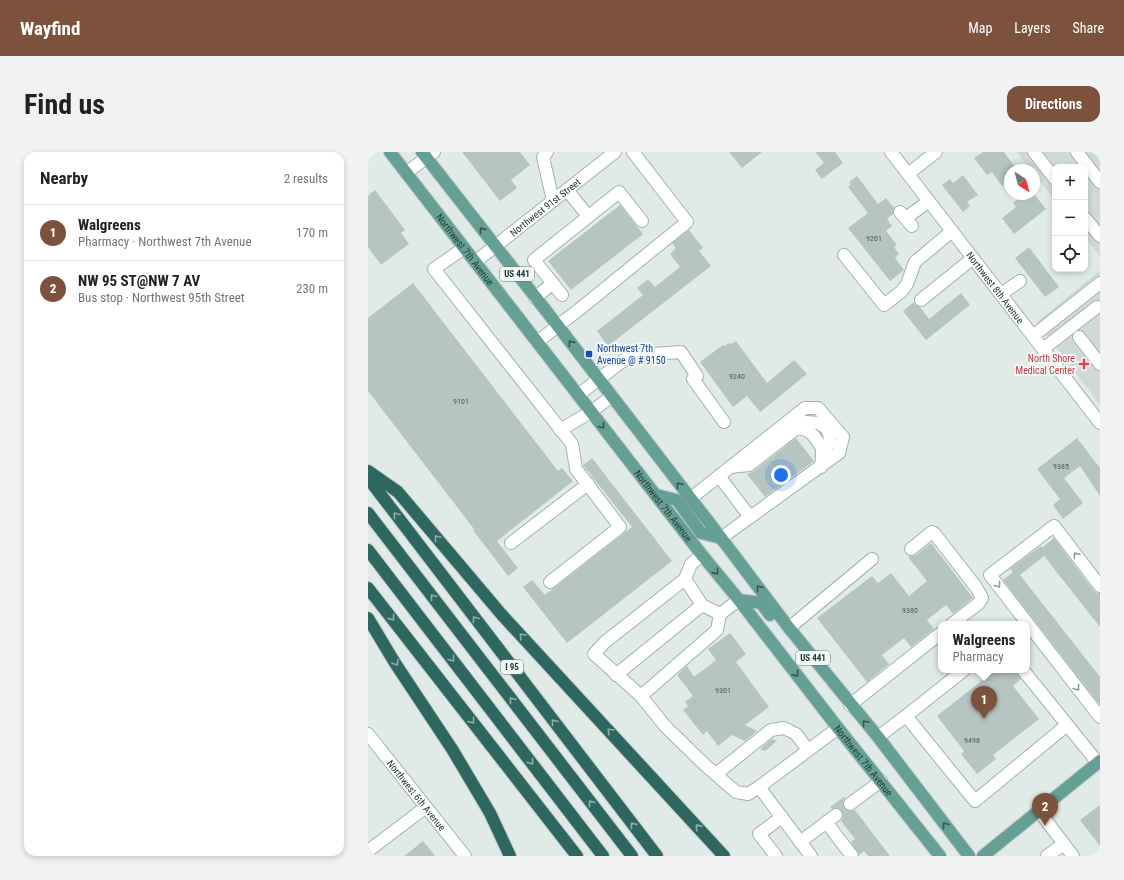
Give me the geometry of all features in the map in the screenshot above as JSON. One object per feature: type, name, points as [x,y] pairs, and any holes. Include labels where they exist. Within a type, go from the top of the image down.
[{"type":"highway","points":[[368,471],[398,492],[502,615],[724,856]]},
{"type":"highway","name":"I 95","points":[[368,478],[657,856]]},
{"type":"highway","points":[[368,513],[632,856]]},
{"type":"highway","points":[[368,550],[603,856]]},
{"type":"highway","points":[[368,588],[576,856]]},
{"type":"highway","points":[[368,618],[395,663],[452,749],[490,812],[510,856]]},
{"type":"main road","name":"Northwest 7th Avenue","points":[[390,152],[702,555],[940,856]]},
{"type":"main road","name":"US 441","points":[[427,154],[496,247],[789,628],[850,705],[878,737],[969,856]]},
{"type":"main road","points":[[656,495],[676,500],[701,533],[721,538]]},
{"type":"main road","points":[[738,600],[761,603],[807,662],[822,669]]},
{"type":"main road","points":[[983,856],[1099,762]]},
{"type":"street","points":[[547,152],[543,157],[553,201]]},
{"type":"street","name":"Northwest 91st Street","points":[[475,262],[615,152]]},
{"type":"street","points":[[537,342],[686,222],[633,152]]},
{"type":"street","name":"Northwest 8th Avenue","points":[[891,152],[1100,423]]},
{"type":"street","points":[[908,174],[936,152]]},
{"type":"street","points":[[1034,152],[1052,175]]},
{"type":"street","points":[[1076,152],[1092,170],[1100,182]]},
{"type":"street","points":[[406,173],[427,154]]},
{"type":"street","points":[[567,190],[588,216]]},
{"type":"street","points":[[562,295],[534,260],[618,192],[642,221]]},
{"type":"street","points":[[906,219],[929,200]]},
{"type":"street","points":[[1088,222],[1100,236]]},
{"type":"street","points":[[844,255],[884,305],[902,291],[907,284],[915,262],[952,231]]},
{"type":"street","points":[[464,248],[434,269],[572,444],[576,469],[620,527],[550,582]]},
{"type":"street","points":[[922,300],[973,258]]},
{"type":"street","points":[[1001,294],[1020,280]]},
{"type":"street","points":[[535,298],[553,283]]},
{"type":"street","points":[[1033,336],[1100,283]]},
{"type":"street","points":[[1043,349],[1097,307]]},
{"type":"street","points":[[1079,337],[1100,364]]},
{"type":"street","points":[[578,394],[624,360],[639,355],[681,352],[697,376],[693,379],[724,422]]},
{"type":"street","points":[[560,430],[591,412],[612,396]]},
{"type":"street","points":[[690,498],[805,408],[818,408],[843,437],[839,453],[821,462],[721,538]]},
{"type":"street","points":[[730,467],[749,465],[796,428],[807,430],[814,436],[822,448],[821,462]]},
{"type":"street","points":[[719,476],[750,517]]},
{"type":"street","points":[[511,543],[588,484]]},
{"type":"street","points":[[1026,621],[990,575],[1054,526],[1100,586]]},
{"type":"street","points":[[911,548],[932,532],[934,533],[976,587],[982,598],[979,603],[956,621]]},
{"type":"street","points":[[702,555],[691,564],[685,579],[605,642],[594,654],[641,696],[665,726],[705,765],[736,792],[748,794],[838,728]]},
{"type":"street","points":[[789,628],[872,559]]},
{"type":"street","points":[[685,579],[702,605],[720,614]]},
{"type":"street","points":[[641,696],[717,630],[720,614],[738,600]]},
{"type":"street","points":[[616,675],[702,605]]},
{"type":"street","points":[[1030,627],[1100,717]]},
{"type":"street","points":[[850,705],[938,635]]},
{"type":"street","points":[[878,737],[960,673]]},
{"type":"street","points":[[1025,673],[1099,762]]},
{"type":"street","points":[[906,716],[974,801],[1067,725]]},
{"type":"street","points":[[716,774],[771,730],[784,728],[796,734],[808,750]]},
{"type":"street","name":"Northwest 6th Avenue","points":[[368,734],[465,856]]},
{"type":"street","points":[[850,804],[881,781]]},
{"type":"street","points":[[759,787],[782,817],[804,851],[826,822],[836,815]]},
{"type":"street","points":[[368,851],[426,807]]},
{"type":"street","points":[[1039,811],[1073,856]]},
{"type":"street","points":[[776,856],[759,834],[782,817]]},
{"type":"street","points":[[826,822],[852,856]]},
{"type":"street","points":[[1047,856],[1064,844]]},
{"type":"shaded area","points":[[1017,152],[1100,152],[1100,256],[1088,242],[1088,164],[1052,164],[1052,196],[1040,181],[1040,164],[1026,164]]},
{"type":"shaded area","name":"North Shore Medical Center","points":[[1100,270],[1100,405],[1037,322]]},
{"type":"building","points":[[462,152],[520,152],[530,165],[511,180],[517,188],[500,201]]},
{"type":"building","points":[[729,152],[762,152],[742,168]]},
{"type":"building","points":[[815,152],[835,152],[843,163],[822,179],[815,170],[824,163]]},
{"type":"building","points":[[983,152],[1004,152],[1013,164],[1004,164],[1004,184],[1002,186],[992,172],[987,175],[974,158]]},
{"type":"building","points":[[963,175],[978,195],[967,202],[970,206],[963,212],[942,185],[950,179],[953,183]]},
{"type":"building","points":[[857,176],[878,204],[886,198],[894,208],[893,214],[887,219],[892,226],[886,231],[897,245],[894,247],[899,254],[895,258],[904,270],[890,281],[848,228],[868,213],[848,187],[851,184],[849,182]]},
{"type":"building","points":[[375,190],[405,230],[401,233],[409,244],[381,265],[368,247],[368,196]]},
{"type":"building","points":[[1017,200],[1039,200],[1046,209],[1014,234],[1002,218],[1016,207],[1013,203]]},
{"type":"building","points":[[620,205],[643,234],[571,290],[548,261]]},
{"type":"building","points":[[689,230],[703,248],[699,251],[711,266],[608,346],[597,331],[643,295],[637,288],[648,279],[655,287],[680,267],[670,254],[676,248],[672,243]]},
{"type":"building","points":[[1029,247],[1059,287],[1045,297],[1015,258]]},
{"type":"building","points":[[413,283],[558,471],[562,468],[573,481],[497,541],[518,568],[508,576],[473,530],[474,529],[368,391],[368,318]]},
{"type":"building","points":[[961,293],[970,305],[926,340],[903,311],[914,302],[915,305],[920,307],[929,319]]},
{"type":"building","points":[[736,341],[767,383],[794,360],[807,374],[760,412],[747,396],[733,407],[700,362],[723,345],[724,346],[729,343],[731,344]]},
{"type":"building","points":[[796,438],[814,461],[765,497],[747,474],[754,471]]},
{"type":"building","points":[[1077,438],[1100,468],[1100,496],[1080,466],[1064,478],[1083,503],[1063,519],[1053,505],[1060,499],[1037,469]]},
{"type":"building","points":[[592,458],[672,561],[567,643],[523,587],[532,580],[545,595],[632,527],[583,465]]},
{"type":"building","points":[[1054,538],[1094,591],[1100,593],[1100,627],[1044,556],[1020,575],[1100,677],[1100,705],[1003,580],[1013,572],[1010,569],[1041,546],[1042,548]]},
{"type":"building","points":[[931,543],[973,598],[953,614],[946,605],[927,620],[934,629],[911,647],[904,638],[882,655],[889,664],[867,682],[817,618],[872,576],[878,583],[891,573],[909,596],[927,581],[908,557],[916,555]]},
{"type":"building","points":[[730,633],[746,654],[736,662],[769,707],[745,725],[757,731],[745,741],[732,735],[718,746],[707,731],[703,735],[683,710],[688,706],[685,702],[693,696],[677,675],[687,666],[694,677],[716,660],[708,649]]},
{"type":"building","points":[[991,673],[1017,673],[1021,679],[1013,686],[1039,719],[993,755],[996,759],[977,774],[961,754],[964,751],[937,716]]},
{"type":"building","points":[[772,739],[777,741],[765,751],[760,749]]},
{"type":"building","points":[[844,797],[844,809],[847,811],[855,810],[890,856],[868,856],[864,851],[859,855],[851,842],[855,839],[841,821],[843,818],[842,811],[839,808],[832,809],[830,807]]},
{"type":"building","points":[[1100,805],[1100,846],[1080,820]]},
{"type":"building","points":[[423,841],[435,856],[404,856],[417,846]]},
{"type":"tunnel","points":[[836,815],[850,804]]},
{"type":"place","name":"Northwest 7th Avenue @ # 9150","points":[[589,354]]},
{"type":"place","name":"North Shore Medical Center","points":[[1084,364]]},
{"type":"place","name":"Walgreens","points":[[984,719]]},
{"type":"place","name":"NW 95 ST@NW 7 AV","points":[[1045,826]]}]
